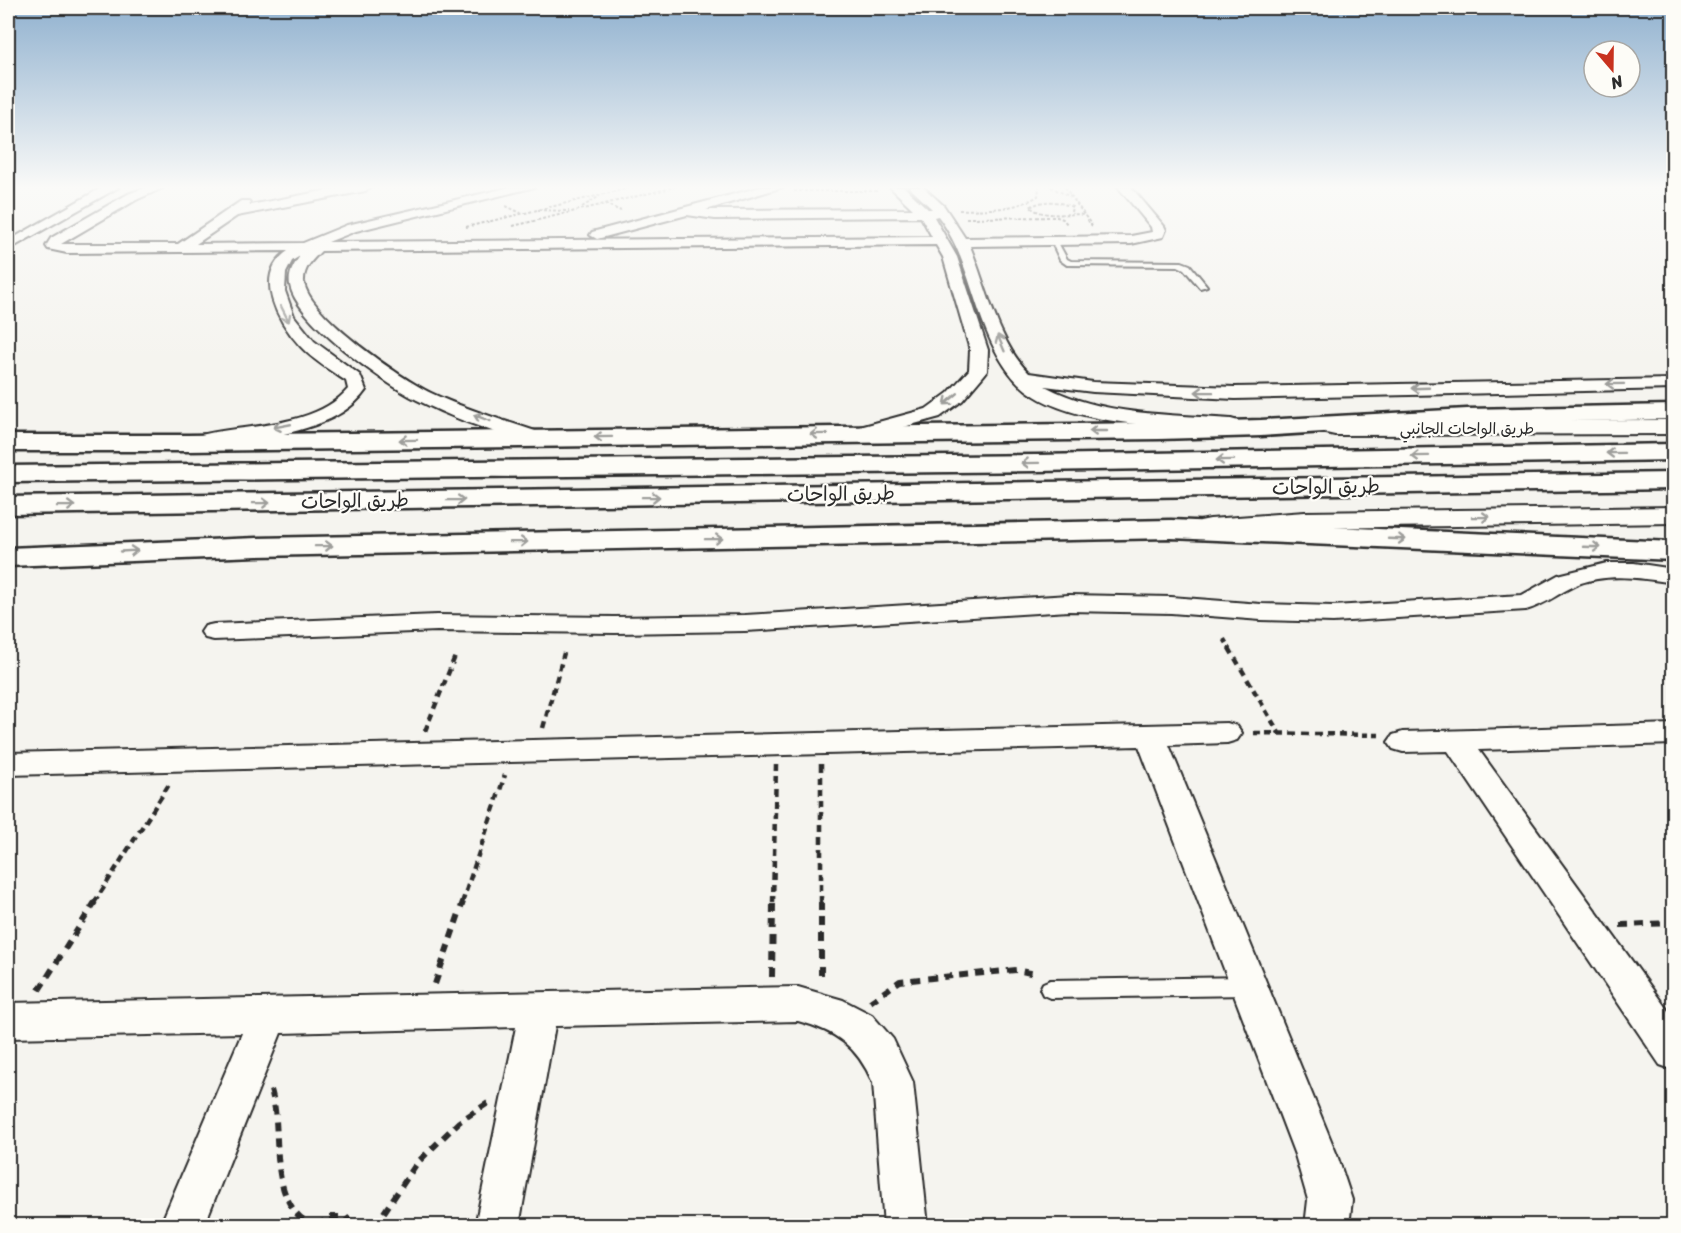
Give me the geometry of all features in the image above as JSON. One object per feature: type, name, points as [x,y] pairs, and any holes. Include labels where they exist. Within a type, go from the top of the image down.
[{"type":"main road","points":[[8,444],[1261,428],[1467,416],[1674,412]]},
{"type":"main road","name":"طريق الواحات","points":[[8,474],[1060,462],[1674,452]]},
{"type":"main road","name":"طريق الواحات","points":[[8,506],[1674,481]]},
{"type":"main road","points":[[8,557],[256,547],[1171,529],[1674,551]]},
{"type":"street","points":[[54,245],[53,246],[67,249],[304,247],[316,245]]},
{"type":"street","points":[[181,248],[186,245]]},
{"type":"street","points":[[321,245],[304,258],[297,279],[297,288],[306,303],[336,336],[412,391],[537,438]]},
{"type":"street","points":[[856,434],[933,413],[955,397],[978,371],[979,351],[950,257],[942,245]]},
{"type":"street","points":[[963,245],[1004,351],[1022,377],[1045,396],[1096,412],[1261,428]]},
{"type":"street","points":[[188,443],[313,420],[340,408],[355,395],[358,386],[354,379],[308,345],[281,308],[277,291],[279,273],[286,259],[304,247]]},
{"type":"street","points":[[950,257],[969,257]]},
{"type":"street","points":[[277,291],[297,288]]},
{"type":"street","points":[[963,296],[982,296]]},
{"type":"street","points":[[1022,377],[1083,386],[1235,393],[1674,384]]},
{"type":"street","name":"طريق الواحات الجانبي","points":[[1261,428],[1674,427]]},
{"type":"street","points":[[1171,529],[1305,520],[1674,514]]},
{"type":"street","points":[[214,632],[437,622],[615,625],[745,623],[1068,603],[1171,605],[1297,614],[1367,613],[1526,602],[1578,576],[1612,570],[1674,576]]},
{"type":"street","points":[[8,764],[1227,733]]},
{"type":"street","points":[[1403,742],[1674,734]]},
{"type":"street","points":[[1150,735],[1316,1155],[1330,1200],[1327,1226]]},
{"type":"street","points":[[1456,740],[1674,1052]]},
{"type":"street","points":[[14,1020],[798,1004],[844,1020],[879,1052],[893,1082],[906,1226]]},
{"type":"street","points":[[497,1226],[539,1009]]},
{"type":"street","points":[[182,1226],[269,1014]]},
{"type":"lane","points":[[1055,245],[1064,260],[1070,264],[1179,264],[1187,267],[1203,286]]},
{"type":"lane","points":[[1050,989],[1250,986]]},
{"type":"path","points":[[1224,639],[1279,733]]},
{"type":"path","points":[[427,1011],[564,653]]},
{"type":"path","points":[[416,754],[456,654]]},
{"type":"path","points":[[1227,733],[1360,733],[1403,742]]},
{"type":"path","points":[[821,743],[821,983],[844,1020],[900,981],[1016,970],[1038,975],[1050,989]]},
{"type":"path","points":[[772,1004],[777,744]]},
{"type":"path","points":[[14,1020],[184,759]]},
{"type":"path","points":[[1586,926],[1674,923]]},
{"type":"path","points":[[252,1054],[266,1074],[274,1100],[280,1165],[288,1196],[299,1216],[316,1226],[329,1217],[346,1217],[354,1226]]},
{"type":"path","points":[[375,1226],[417,1163],[437,1142],[481,1107],[524,1086]]}]
